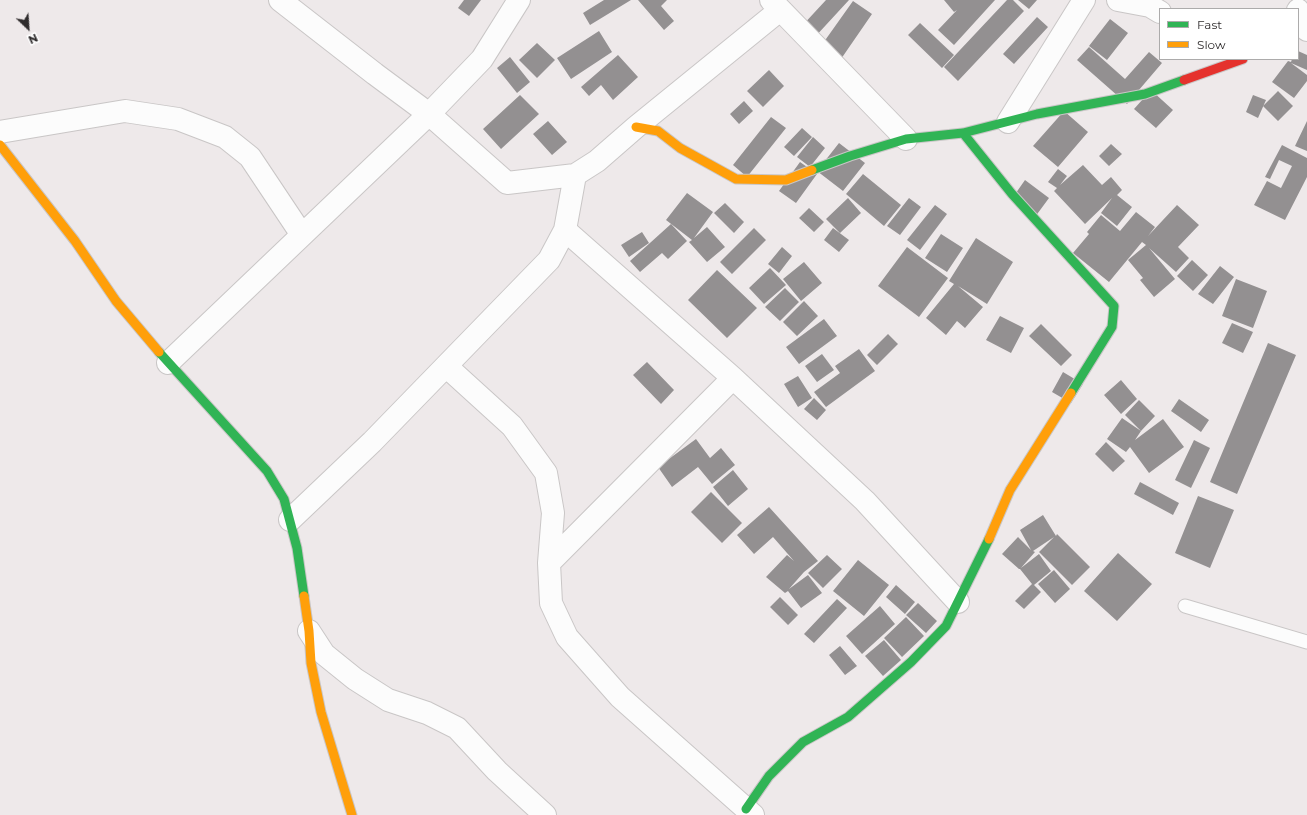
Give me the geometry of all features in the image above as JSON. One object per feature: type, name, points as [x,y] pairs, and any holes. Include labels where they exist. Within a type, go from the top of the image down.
[{"type":"street","points":[[168,363],[429,114],[482,59],[519,0]]},
{"type":"street","points":[[1008,122],[1084,0]]},
{"type":"street","points":[[1118,0],[1150,6],[1159,11]]},
{"type":"street","points":[[294,4],[429,114],[507,183],[575,175],[597,161],[776,5],[906,139]]},
{"type":"street","points":[[1299,12],[1307,30]]},
{"type":"street","points":[[636,127],[658,131],[680,148],[736,179],[786,180],[850,156],[906,139],[963,133],[1037,114],[1146,94],[1241,60]]},
{"type":"street","points":[[0,132],[125,112],[178,119],[225,137],[250,157],[302,235]]},
{"type":"street","points":[[446,366],[512,426],[546,473],[553,513],[549,563],[551,603],[567,637],[620,697],[750,812],[769,776],[804,742],[848,717],[911,662],[946,626],[980,559],[1010,490],[1112,327],[1114,306],[1012,194],[963,133]]},
{"type":"street","points":[[0,145],[75,241],[116,300],[168,363],[267,471],[284,499],[297,548],[309,631],[311,663],[321,712],[352,815]]},
{"type":"street","points":[[290,520],[372,442],[550,260],[565,230],[575,175]]},
{"type":"street","points":[[565,230],[733,378],[865,501],[958,602]]},
{"type":"street","points":[[549,563],[733,378]]},
{"type":"street","points":[[309,631],[324,654],[356,679],[388,700],[427,713],[457,728],[497,771],[545,815]]},
{"type":"lane","points":[[1186,606],[1307,642]]},
{"type":"building","points":[[464,0],[481,0],[469,16],[458,8]]},
{"type":"building","points":[[604,0],[631,0],[590,25],[583,13]]},
{"type":"building","points":[[638,0],[667,0],[661,6],[674,21],[664,30]]},
{"type":"building","points":[[826,0],[849,0],[814,38],[801,27]]},
{"type":"building","points":[[944,0],[995,0],[954,45],[938,30],[957,10],[954,12]]},
{"type":"building","points":[[1007,0],[1013,0],[1024,11],[958,81],[944,67]]},
{"type":"building","points":[[1018,0],[1037,0],[1029,9]]},
{"type":"building","points":[[853,1],[872,14],[841,59],[821,46]]},
{"type":"building","points":[[1037,17],[1048,27],[1014,64],[1003,54]]},
{"type":"building","points":[[1110,19],[1128,33],[1107,60],[1089,46]]},
{"type":"building","points":[[920,23],[954,55],[942,68],[908,35]]},
{"type":"building","points":[[599,31],[612,52],[571,79],[557,58]]},
{"type":"building","points":[[537,43],[555,60],[537,78],[519,60]]},
{"type":"building","points":[[1089,47],[1125,79],[1149,52],[1162,63],[1127,104],[1077,60]]},
{"type":"building","points":[[1299,51],[1307,55],[1307,70],[1291,63],[1307,75],[1307,81],[1294,98],[1272,82],[1288,61],[1291,62],[1292,60],[1299,60]]},
{"type":"building","points":[[618,55],[638,77],[613,100],[601,85],[589,96],[581,87]]},
{"type":"building","points":[[510,57],[530,82],[517,93],[497,68]]},
{"type":"building","points":[[769,70],[784,86],[763,107],[747,91]]},
{"type":"building","points":[[1151,90],[1173,110],[1156,128],[1134,109]]},
{"type":"building","points":[[1278,91],[1293,106],[1278,121],[1263,106]]},
{"type":"building","points":[[520,95],[539,114],[501,149],[483,129]]},
{"type":"building","points":[[1253,95],[1266,100],[1258,118],[1246,112]]},
{"type":"building","points":[[744,101],[753,111],[739,124],[730,114]]},
{"type":"building","points":[[1064,111],[1088,132],[1058,167],[1033,146]]},
{"type":"building","points":[[771,117],[786,128],[747,177],[733,165]]},
{"type":"building","points":[[548,121],[567,142],[552,155],[533,134]]},
{"type":"building","points":[[1307,121],[1307,151],[1295,146]]},
{"type":"building","points":[[802,128],[812,137],[794,156],[784,147]]},
{"type":"building","points":[[813,137],[825,148],[810,167],[797,157]]},
{"type":"building","points":[[839,143],[865,163],[843,191],[817,171]]},
{"type":"building","points":[[1111,144],[1122,154],[1109,166],[1099,156]]},
{"type":"building","points":[[1282,145],[1307,158],[1307,177],[1285,220],[1254,205],[1267,181],[1281,188],[1292,166],[1279,160],[1270,179],[1265,177]]},
{"type":"building","points":[[800,162],[817,174],[796,203],[779,191]]},
{"type":"building","points":[[1083,165],[1102,185],[1111,177],[1122,190],[1117,195],[1132,207],[1117,226],[1101,213],[1112,198],[1085,224],[1054,191],[1057,188],[1048,182],[1058,169],[1067,176],[1060,185]]},
{"type":"building","points":[[863,174],[901,205],[884,226],[846,194]]},
{"type":"building","points":[[1025,180],[1049,198],[1035,217],[1011,200]]},
{"type":"building","points":[[687,193],[713,212],[694,238],[707,227],[725,247],[707,262],[689,242],[692,240],[666,220]]},
{"type":"building","points":[[848,198],[861,213],[840,233],[826,219]]},
{"type":"building","points":[[909,198],[921,207],[900,235],[887,226]]},
{"type":"building","points":[[725,203],[744,222],[734,233],[714,213]]},
{"type":"building","points":[[935,205],[947,214],[920,250],[907,240]]},
{"type":"building","points":[[1177,205],[1199,225],[1178,247],[1189,258],[1176,272],[1149,248],[1175,279],[1154,297],[1140,280],[1143,278],[1128,260],[1146,245],[1142,242],[1109,282],[1073,253],[1089,234],[1087,232],[1101,215],[1120,231],[1136,212],[1155,227],[1148,236]]},
{"type":"building","points":[[809,208],[824,222],[814,232],[799,218]]},
{"type":"building","points":[[671,224],[687,241],[668,259],[662,253],[640,272],[630,261]]},
{"type":"building","points":[[754,228],[766,240],[732,274],[720,262]]},
{"type":"building","points":[[833,228],[849,240],[839,252],[824,240]]},
{"type":"building","points":[[642,232],[649,243],[629,257],[621,245]]},
{"type":"building","points":[[941,234],[963,248],[947,272],[925,258]]},
{"type":"building","points":[[976,238],[1013,262],[987,304],[958,286],[983,307],[965,328],[957,321],[946,335],[926,318],[954,284],[949,281]]},
{"type":"building","points":[[782,247],[792,256],[779,273],[768,264]]},
{"type":"building","points":[[907,247],[948,278],[919,317],[878,286]]},
{"type":"building","points":[[1192,260],[1208,275],[1193,291],[1177,276]]},
{"type":"building","points":[[804,262],[822,283],[801,301],[783,279]]},
{"type":"building","points":[[1220,266],[1234,277],[1213,304],[1198,294]]},
{"type":"building","points":[[770,268],[786,285],[764,304],[749,288]]},
{"type":"building","points":[[717,270],[757,308],[727,338],[688,300]]},
{"type":"building","points":[[1236,279],[1267,291],[1253,328],[1222,316]]},
{"type":"building","points":[[785,288],[799,302],[780,321],[765,307]]},
{"type":"building","points":[[804,301],[818,316],[797,336],[783,322]]},
{"type":"building","points":[[1000,316],[1024,328],[1011,353],[986,340]]},
{"type":"building","points":[[824,319],[837,336],[799,364],[786,347]]},
{"type":"building","points":[[1232,323],[1253,332],[1243,353],[1222,343]]},
{"type":"building","points":[[1041,324],[1072,355],[1061,366],[1029,336]]},
{"type":"building","points":[[888,334],[898,344],[877,365],[867,355]]},
{"type":"building","points":[[1268,343],[1296,355],[1237,494],[1210,482]]},
{"type":"building","points":[[859,349],[875,371],[826,407],[814,392],[840,373],[835,366]]},
{"type":"building","points":[[822,354],[834,370],[817,382],[805,366]]},
{"type":"building","points":[[647,362],[674,390],[661,404],[633,375]]},
{"type":"building","points":[[1063,372],[1083,384],[1071,403],[1052,392]]},
{"type":"building","points":[[798,376],[812,398],[798,407],[784,384]]},
{"type":"building","points":[[1121,380],[1137,399],[1121,414],[1104,395]]},
{"type":"building","points":[[814,398],[826,410],[817,420],[804,409]]},
{"type":"building","points":[[1179,399],[1209,420],[1201,432],[1171,411]]},
{"type":"building","points":[[1139,400],[1155,416],[1141,431],[1125,415]]},
{"type":"building","points":[[1122,418],[1141,431],[1135,440],[1163,419],[1184,447],[1149,473],[1130,447],[1126,452],[1107,439]]},
{"type":"building","points":[[696,439],[710,458],[721,448],[735,465],[712,484],[698,467],[672,487],[658,467]]},
{"type":"building","points":[[1194,440],[1210,448],[1191,488],[1175,480]]},
{"type":"building","points":[[1106,442],[1125,461],[1113,472],[1095,454]]},
{"type":"building","points":[[733,470],[748,489],[728,506],[713,487]]},
{"type":"building","points":[[1140,482],[1179,503],[1173,515],[1134,494]]},
{"type":"building","points":[[711,492],[742,523],[722,543],[691,512]]},
{"type":"building","points":[[1198,496],[1234,510],[1210,568],[1175,553]]},
{"type":"building","points":[[769,507],[818,561],[804,572],[789,589],[808,575],[822,593],[801,608],[788,591],[785,593],[766,577],[787,555],[794,561],[773,537],[754,554],[737,535]]},
{"type":"building","points":[[1043,515],[1056,536],[1057,534],[1090,567],[1072,585],[1039,552],[1054,537],[1033,551],[1035,552],[1021,568],[1039,554],[1051,571],[1034,585],[1041,592],[1024,609],[1015,601],[1032,584],[1020,569],[1002,554],[1018,537],[1031,550],[1020,530]]},
{"type":"building","points":[[1118,553],[1152,584],[1117,621],[1084,591]]},
{"type":"building","points":[[827,555],[842,569],[823,588],[808,573]]},
{"type":"building","points":[[858,560],[889,585],[864,616],[833,591]]},
{"type":"building","points":[[1054,570],[1070,589],[1055,603],[1038,584]]},
{"type":"building","points":[[896,585],[915,602],[905,614],[886,597]]},
{"type":"building","points":[[780,597],[798,615],[788,625],[770,607]]},
{"type":"building","points":[[837,599],[847,608],[814,643],[804,634]]},
{"type":"building","points":[[918,603],[937,621],[926,633],[906,615]]},
{"type":"building","points":[[880,606],[895,624],[862,654],[846,636]]},
{"type":"building","points":[[906,617],[924,636],[902,657],[884,638]]},
{"type":"building","points":[[884,640],[901,660],[883,676],[865,656]]},
{"type":"building","points":[[840,646],[857,666],[845,675],[829,655]]},
{"type":"traffic: fast","points":[[812,170],[850,156],[906,139],[963,133],[1037,114],[1145,94],[1184,80]]},
{"type":"traffic: fast","points":[[963,133],[1012,194],[1114,306],[1112,327],[1071,393]]},
{"type":"traffic: fast","points":[[159,352],[267,471],[284,499],[297,548],[304,596]]},
{"type":"traffic: fast","points":[[746,809],[769,776],[803,742],[848,717],[911,662],[946,626],[989,539]]},
{"type":"traffic: slow","points":[[636,127],[658,131],[680,148],[736,179],[786,180],[812,170]]},
{"type":"traffic: slow","points":[[0,145],[75,241],[116,301],[159,352]]},
{"type":"traffic: slow","points":[[989,539],[1010,490],[1071,393]]},
{"type":"traffic: slow","points":[[304,596],[309,631],[311,663],[321,712],[352,815]]},
{"type":"traffic: jam","points":[[1184,80],[1240,60]]}]
